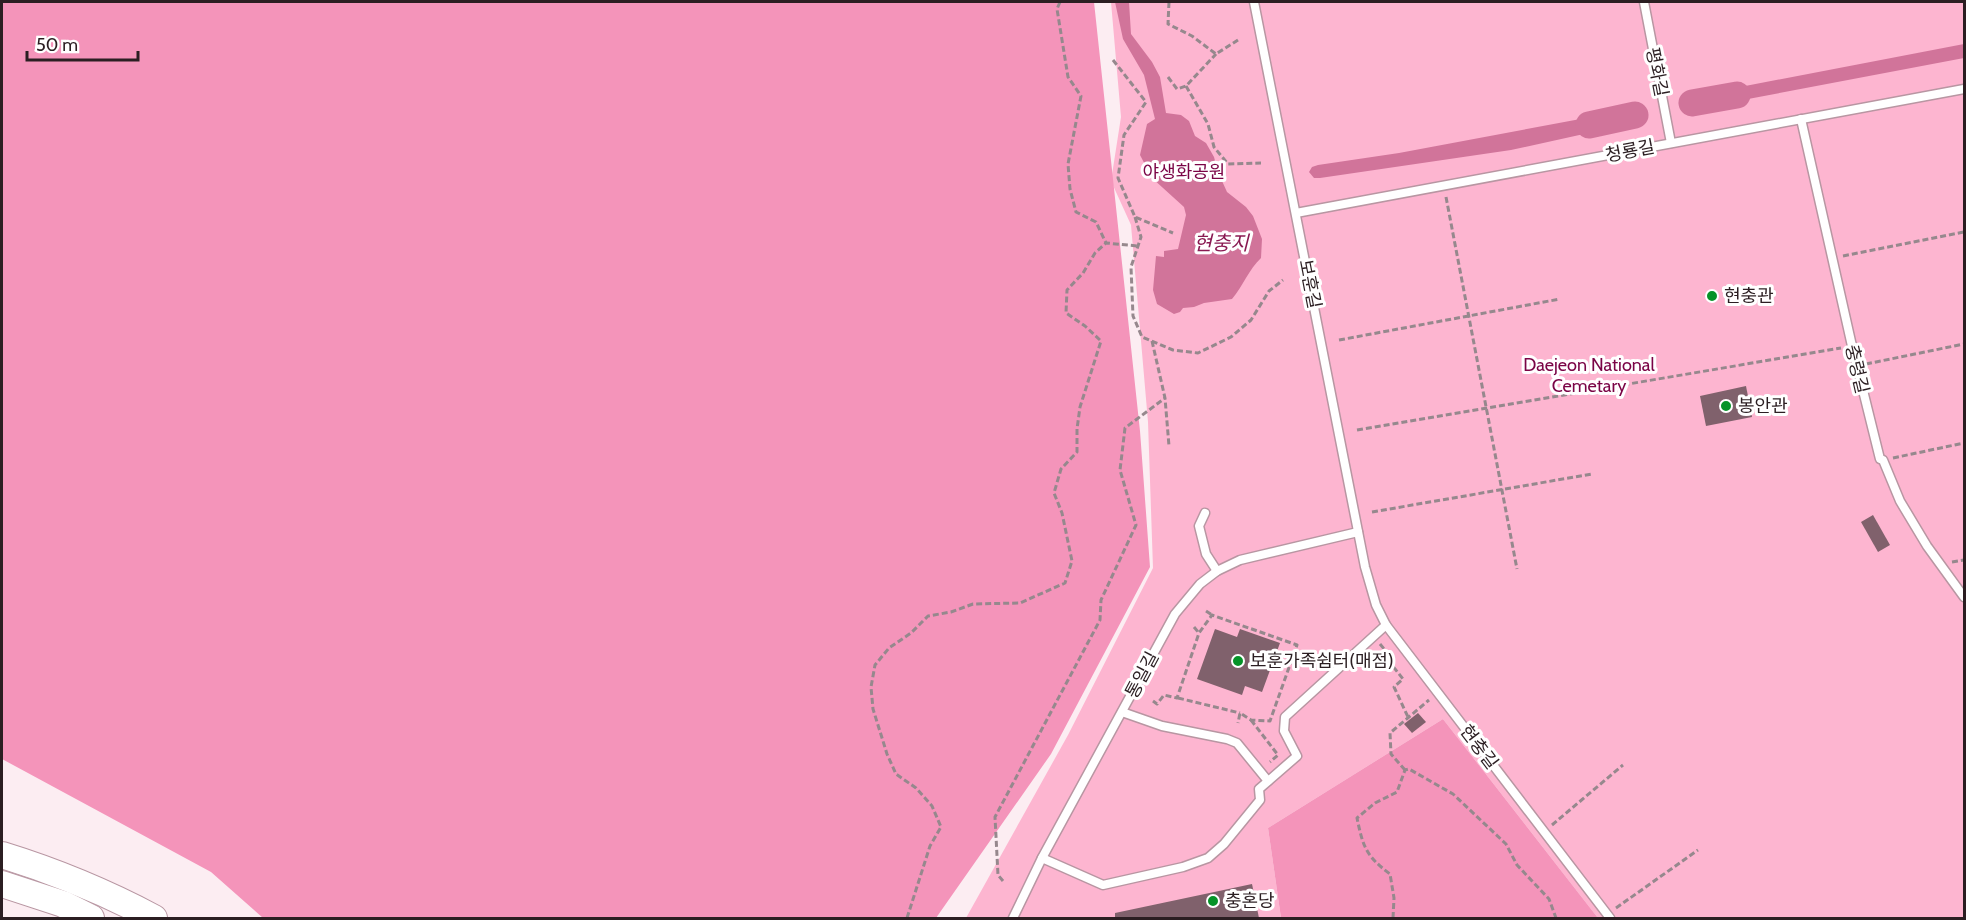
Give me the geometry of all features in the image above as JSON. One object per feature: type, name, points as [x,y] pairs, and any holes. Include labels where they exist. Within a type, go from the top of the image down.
[{"type":"main road","points":[[2,855],[47,869],[154,918]]},
{"type":"main road","points":[[2,871],[70,895],[120,918]]},
{"type":"main road","points":[[2,884],[63,904],[92,918]]},
{"type":"main road","points":[[2,897],[61,918]]},
{"type":"lane","name":"보훈길","points":[[1254,2],[1365,567]]},
{"type":"lane","name":"평화길","points":[[1644,2],[1671,143]]},
{"type":"lane","name":"청룡길","points":[[1296,213],[1965,88]]},
{"type":"lane","name":"충령길","points":[[1801,119],[1870,424],[1880,459],[1883,460],[1900,501],[1927,546],[1965,597]]},
{"type":"lane","points":[[1205,513],[1199,526],[1206,554],[1217,571]]},
{"type":"lane","name":"통일길","points":[[1012,918],[1042,858],[1175,614],[1200,584],[1217,571],[1240,560],[1358,532]]},
{"type":"lane","name":"현충길","points":[[1365,567],[1376,605],[1386,625],[1610,918]]},
{"type":"lane","points":[[1042,858],[1103,885],[1192,864],[1208,858],[1224,844],[1260,800],[1259,789],[1297,756],[1284,731],[1285,717],[1386,625]]},
{"type":"lane","points":[[1122,712],[1162,726],[1237,743],[1268,781]]},
{"type":"path","points":[[1060,2],[1057,9],[1068,77],[1081,96],[1068,164],[1070,189],[1076,212],[1096,222],[1106,243]]},
{"type":"path","points":[[1169,2],[1168,24],[1192,36],[1216,54]]},
{"type":"path","points":[[1168,77],[1176,89],[1186,86],[1216,54],[1239,40]]},
{"type":"path","points":[[1113,60],[1146,102],[1125,135],[1118,178],[1141,237],[1131,267],[1133,316],[1142,337],[1173,350],[1198,352],[1209,348],[1231,337],[1251,320],[1269,291],[1283,280]]},
{"type":"path","points":[[1186,86],[1208,124],[1214,147],[1228,164],[1261,163]]},
{"type":"path","points":[[1444,185],[1517,570]]},
{"type":"path","points":[[1134,217],[1173,233]]},
{"type":"path","points":[[1833,258],[1965,232]]},
{"type":"path","points":[[907,918],[930,846],[941,827],[932,807],[916,788],[896,774],[886,754],[873,709],[871,687],[875,665],[889,648],[928,616],[951,612],[973,604],[1020,603],[1065,583],[1072,561],[1062,513],[1054,493],[1061,469],[1077,452],[1080,407],[1101,341],[1066,313],[1067,290],[1083,273],[1095,253],[1106,243],[1138,246]]},
{"type":"path","points":[[1340,340],[1560,299]]},
{"type":"path","points":[[1152,341],[1165,398],[1169,446]]},
{"type":"path","points":[[1857,365],[1965,344]]},
{"type":"path","points":[[1357,430],[1852,346]]},
{"type":"path","points":[[1003,881],[998,875],[995,817],[1100,620],[1101,600],[1136,525],[1120,470],[1125,428],[1165,398]]},
{"type":"path","points":[[1883,460],[1965,443]]},
{"type":"path","points":[[1372,512],[1592,474]]},
{"type":"path","points":[[1206,611],[1297,645],[1270,721],[1251,720]]},
{"type":"path","points":[[1177,698],[1199,633],[1212,615]]},
{"type":"path","points":[[1194,627],[1199,633]]},
{"type":"path","points":[[1378,643],[1403,678],[1394,687],[1408,717]]},
{"type":"path","points":[[1438,693],[1390,733],[1390,753],[1405,770],[1408,769],[1453,794],[1485,822],[1506,844],[1517,865],[1549,899],[1556,918]]},
{"type":"path","points":[[1153,701],[1157,704],[1164,695],[1240,713],[1251,720],[1278,755],[1270,762]]},
{"type":"path","points":[[1238,723],[1240,713]]},
{"type":"path","points":[[1552,825],[1623,765]]},
{"type":"path","points":[[1393,918],[1394,898],[1390,874],[1372,861],[1362,841],[1357,818],[1376,803],[1397,792],[1405,770]]},
{"type":"path","points":[[1616,908],[1698,850]]},
{"type":"green space","name":"Daejeon National Cemetary","points":[[1111,2],[1964,2],[1964,918],[1598,918],[1443,719],[1268,828],[1281,918],[966,918],[1068,735],[1153,568],[1148,422],[1131,225],[1111,181],[1121,117]]},
{"type":"shaded area","points":[[2,2],[1094,2],[1140,431],[1150,567],[1051,754],[936,918],[263,918],[211,872],[2,759]]},
{"type":"shaded area","points":[[1443,719],[1598,918],[1281,918],[1268,828]]},
{"type":"water","name":"현충지","points":[[1115,2],[1129,2],[1131,34],[1160,77],[1166,113],[1181,115],[1189,121],[1195,136],[1206,143],[1214,157],[1227,192],[1246,207],[1253,216],[1262,239],[1261,258],[1232,299],[1183,308],[1174,314],[1157,304],[1153,290],[1156,256],[1164,257],[1164,251],[1178,249],[1186,215],[1184,207],[1152,178],[1140,155],[1147,124],[1155,119],[1144,75],[1123,39]]},
{"type":"water","points":[[1964,44],[1964,58],[1711,106],[1702,102],[1709,93]]},
{"type":"water","points":[[1618,112],[1625,118],[1620,126],[1511,150],[1320,178],[1314,178],[1309,172],[1312,167],[1318,165],[1399,153]]},
{"type":"building","name":"봉안관","points":[[1746,386],[1752,417],[1706,426],[1700,396]]},
{"type":"building","points":[[1873,515],[1890,545],[1878,552],[1861,522]]},
{"type":"building","name":"보훈가족쉼터(매점)","points":[[1215,629],[1237,637],[1240,629],[1280,643],[1262,692],[1245,686],[1242,695],[1197,679]]},
{"type":"building","points":[[1418,713],[1426,722],[1412,733],[1404,724]]},
{"type":"building","name":"충혼당","points":[[1252,884],[1259,918],[1115,918],[1115,913]]},
{"type":"waterway","points":[[1692,103],[1737,95]]},
{"type":"waterway","points":[[1589,125],[1635,115]]},
{"type":"place","name":"현충관","points":[[1712,296]]},
{"type":"place","name":"봉안관","points":[[1726,406]]},
{"type":"place","name":"보훈가족쉼터(매점)","points":[[1238,661]]},
{"type":"place","name":"충혼당","points":[[1213,901]]},
{"type":"park label","name":"야생화공원","points":[[1184,172]]}]
